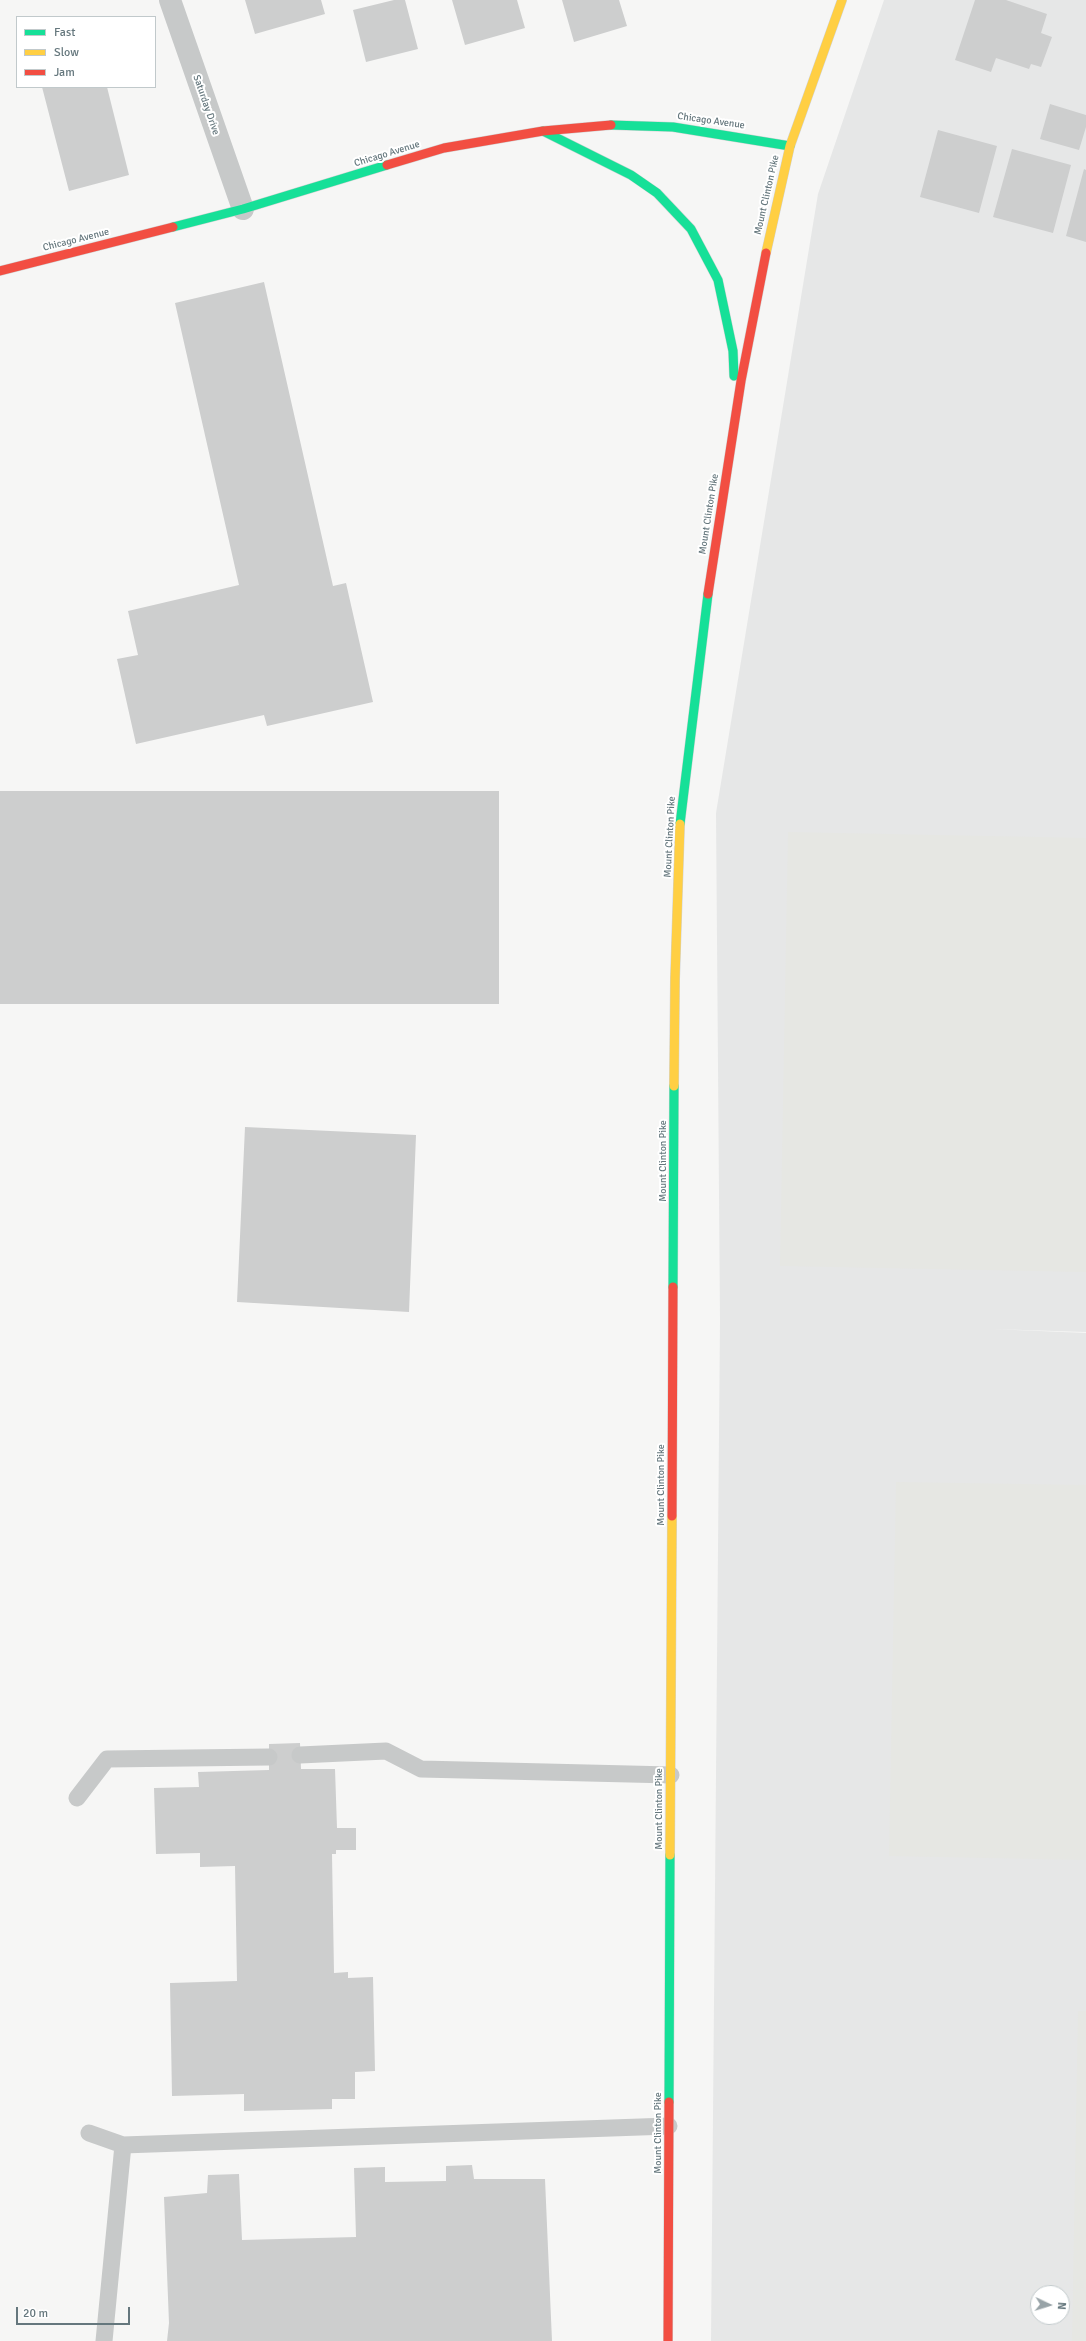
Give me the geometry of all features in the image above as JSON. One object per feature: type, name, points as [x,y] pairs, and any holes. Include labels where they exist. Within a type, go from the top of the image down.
[{"type":"street","name":"Saturday Drive","points":[[170,0],[243,209]]},
{"type":"street","name":"Mount Clinton Pike","points":[[668,2341],[675,987],[680,828],[702,634],[735,422],[772,222],[790,146],[842,0]]},
{"type":"street","name":"Chicago Avenue","points":[[0,271],[243,209],[444,148],[543,131],[601,125],[673,126],[790,146]]},
{"type":"street","points":[[543,131],[631,175],[661,198],[691,229],[718,280],[726,315],[733,351],[735,422]]},
{"type":"lane","points":[[300,1755],[386,1751],[421,1769],[670,1775]]},
{"type":"lane","points":[[77,1798],[107,1759],[269,1757]]},
{"type":"lane","points":[[89,2133],[123,2145],[669,2126]]},
{"type":"lane","points":[[104,2341],[123,2145]]},
{"type":"shaded area","points":[[884,0],[1086,0],[1086,1332],[992,1329],[1086,1333],[1086,2341],[711,2341],[720,1321],[716,813],[818,194]]},
{"type":"shaded area","points":[[788,832],[1086,838],[1086,1272],[780,1266]]},
{"type":"shaded area","points":[[896,1482],[1086,1485],[1086,1860],[889,1856]]},
{"type":"shaded area","points":[[1078,2011],[1086,2011],[1086,2341],[1072,2341]]},
{"type":"building","points":[[245,0],[321,0],[325,14],[255,34]]},
{"type":"building","points":[[394,0],[405,0],[418,49],[366,62],[353,10]]},
{"type":"building","points":[[452,0],[517,0],[525,28],[465,45]]},
{"type":"building","points":[[562,0],[619,0],[627,26],[574,42]]},
{"type":"building","points":[[975,0],[1006,0],[1047,14],[1041,33],[1052,37],[1041,67],[1031,64],[1029,69],[996,58],[991,72],[955,60]]},
{"type":"building","points":[[42,88],[107,88],[129,175],[69,191]]},
{"type":"building","points":[[1050,104],[1086,115],[1086,127],[1079,150],[1040,139]]},
{"type":"building","points":[[938,130],[997,146],[979,213],[920,197]]},
{"type":"building","points":[[1012,149],[1071,165],[1053,233],[993,217]]},
{"type":"building","points":[[1084,169],[1086,170],[1086,242],[1066,236]]},
{"type":"building","points":[[264,282],[333,586],[346,583],[373,702],[267,726],[264,715],[136,744],[117,659],[138,655],[128,611],[239,585],[175,303]]},
{"type":"building","points":[[0,791],[499,791],[499,1004],[0,1004]]},
{"type":"building","points":[[245,1127],[416,1135],[409,1312],[237,1302]]},
{"type":"building","points":[[300,1743],[301,1769],[335,1769],[337,1828],[356,1828],[356,1850],[336,1850],[336,1854],[332,1854],[334,1973],[348,1972],[348,1978],[373,1977],[375,2071],[355,2072],[355,2099],[332,2099],[332,2109],[244,2111],[244,2094],[172,2096],[170,1983],[237,1981],[235,1866],[200,1867],[200,1853],[156,1854],[154,1788],[199,1787],[198,1772],[269,1770],[269,1744]]},
{"type":"building","points":[[472,2165],[474,2179],[545,2179],[552,2341],[167,2341],[169,2323],[164,2197],[207,2193],[208,2175],[239,2174],[242,2240],[356,2237],[354,2168],[385,2167],[385,2182],[446,2181],[446,2166]]},
{"type":"traffic: fast","points":[[611,125],[673,127],[790,146]]},
{"type":"traffic: fast","points":[[543,131],[631,175],[657,193],[691,229],[718,280],[733,351],[734,376]]},
{"type":"traffic: fast","points":[[173,227],[243,209],[387,165]]},
{"type":"traffic: fast","points":[[680,824],[708,594]]},
{"type":"traffic: fast","points":[[673,1287],[674,1086]]},
{"type":"traffic: fast","points":[[669,2102],[670,1855]]},
{"type":"traffic: slow","points":[[766,253],[790,146],[842,0]]},
{"type":"traffic: slow","points":[[674,1086],[675,979],[680,824]]},
{"type":"traffic: slow","points":[[670,1855],[672,1516]]},
{"type":"traffic: jam","points":[[387,165],[444,148],[543,131],[611,125]]},
{"type":"traffic: jam","points":[[0,271],[173,227]]},
{"type":"traffic: jam","points":[[708,594],[741,381],[766,253]]},
{"type":"traffic: jam","points":[[672,1516],[673,1287]]},
{"type":"traffic: jam","points":[[668,2341],[669,2102]]}]
